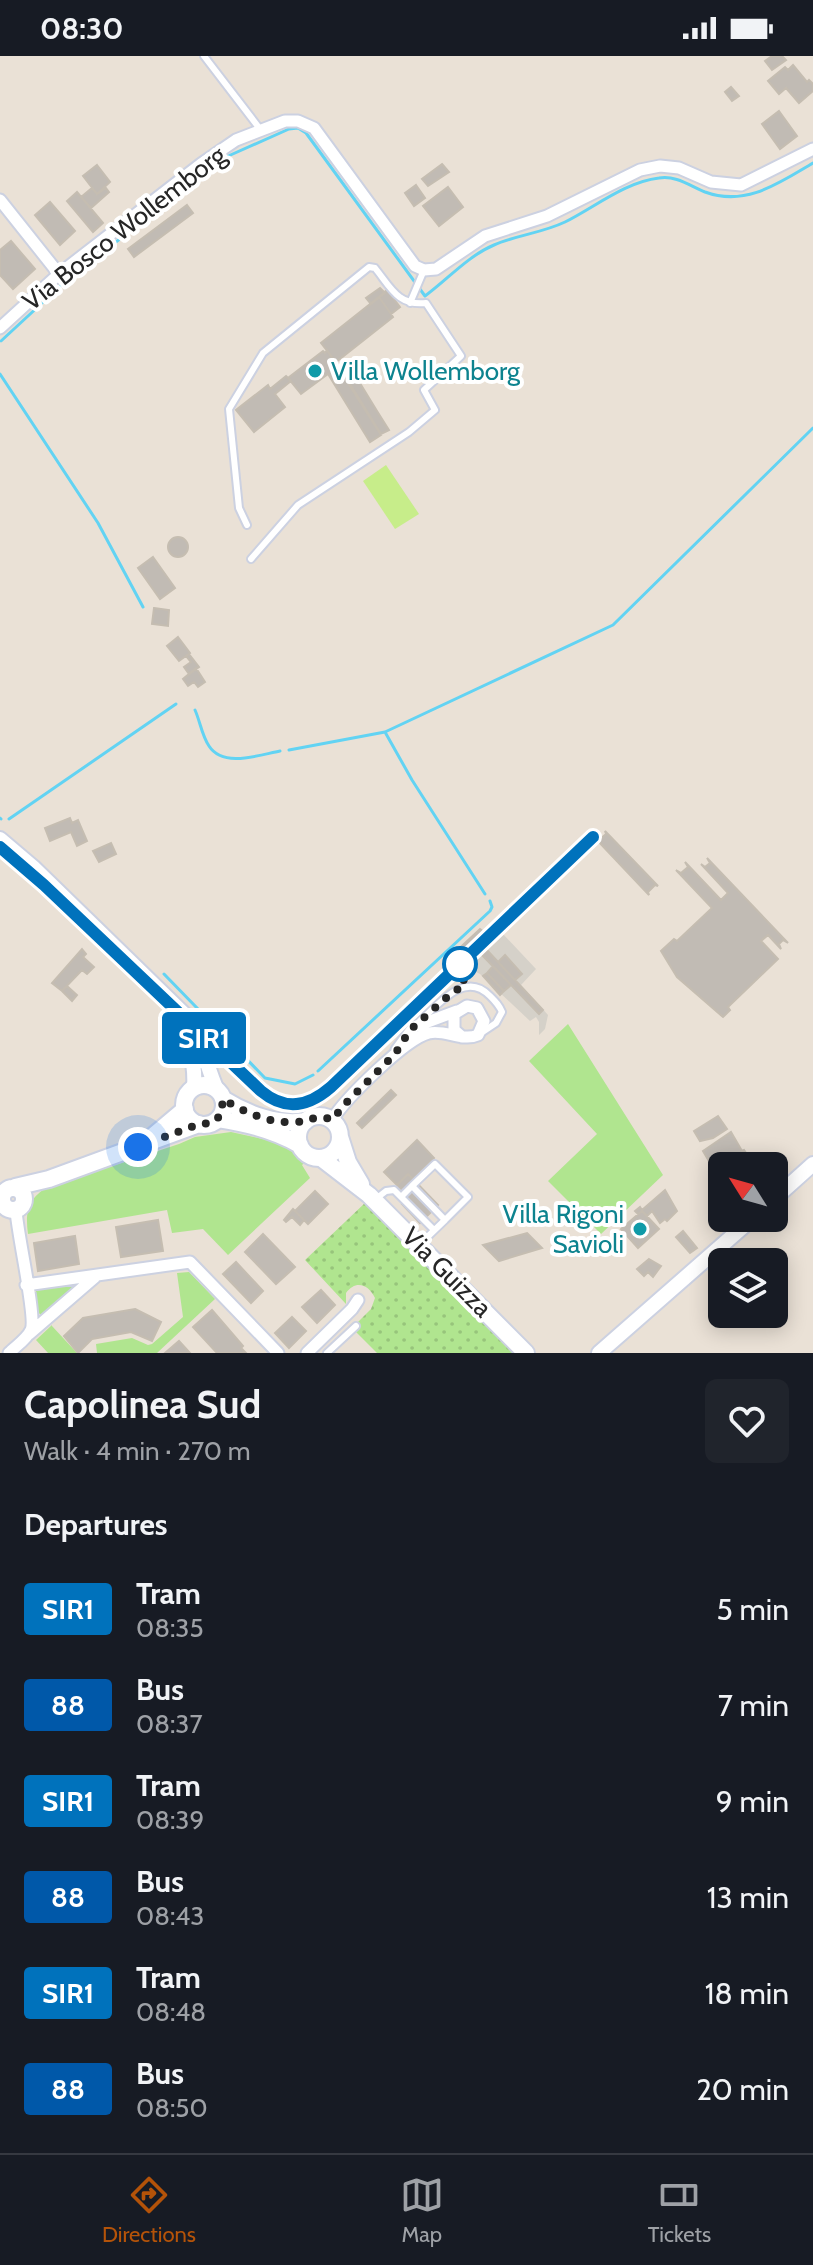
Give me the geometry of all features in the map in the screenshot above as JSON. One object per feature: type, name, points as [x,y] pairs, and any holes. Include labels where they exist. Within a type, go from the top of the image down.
[{"type":"main road","points":[[199,1124],[190,1119],[185,1109],[186,1097],[194,1088],[206,1085],[238,1108],[281,1122],[306,1121],[319,1116],[332,1120]]},
{"type":"main road","points":[[218,1119],[224,1110],[220,1094]]},
{"type":"main road","points":[[138,1147],[185,1109]]},
{"type":"main road","name":"Via Guizza","points":[[9,1199],[44,1181],[199,1124],[218,1119],[237,1122],[300,1145],[308,1155],[321,1158],[372,1198],[526,1352]]},
{"type":"main road","name":"Via Guizza","points":[[332,1120],[339,1131],[348,1162],[372,1198]]},
{"type":"main road","points":[[300,1145],[299,1132],[306,1121]]},
{"type":"main road","points":[[321,1158],[332,1153],[340,1137]]},
{"type":"street","name":"Via Bosco Wollemborg","points":[[0,328],[59,274],[201,164],[236,140],[285,121],[298,121],[314,128],[422,275]]},
{"type":"street","points":[[422,275],[485,236],[547,216],[640,170],[660,166],[679,168],[711,182],[741,185],[813,149]]},
{"type":"street","points":[[0,200],[59,274]]},
{"type":"street","points":[[0,839],[33,867],[184,1014],[201,1040],[210,1075],[220,1094]]},
{"type":"street","points":[[0,847],[44,885],[172,1010],[182,1025],[189,1046],[195,1075],[194,1088]]},
{"type":"street","points":[[332,1120],[395,1054],[414,1027],[467,1006],[480,1012],[484,1021],[478,1035],[462,1037],[432,1032],[395,1054]]},
{"type":"street","points":[[457,1010],[452,1025],[462,1037]]},
{"type":"street","points":[[788,1186],[813,1164]]},
{"type":"street","points":[[9,1199],[34,1319],[29,1335]]},
{"type":"street","points":[[599,1353],[737,1232]]},
{"type":"street","points":[[26,1285],[190,1262],[278,1353]]},
{"type":"street","points":[[9,1353],[95,1277]]},
{"type":"street","points":[[307,1353],[358,1300]]},
{"type":"lane","points":[[204,56],[260,129]]},
{"type":"lane","points":[[247,525],[239,508],[229,409],[263,353],[369,267],[375,268],[399,298],[410,303],[426,303],[461,356],[424,390],[435,410],[409,432],[298,505],[251,559]]},
{"type":"lane","points":[[410,303],[422,275]]},
{"type":"lane","points":[[414,1027],[454,991],[471,986],[483,989],[501,1009],[499,1020],[478,1035]]},
{"type":"lane","points":[[401,1197],[435,1164],[468,1197],[419,1245]]},
{"type":"lane","points":[[412,1186],[445,1220]]},
{"type":"lane","points":[[372,1198],[394,1190],[434,1230]]},
{"type":"lane","points":[[327,1353],[356,1326]]},
{"type":"green space","points":[[386,465],[419,514],[395,529],[363,481]]},
{"type":"green space","points":[[568,1024],[663,1175],[601,1234],[548,1181],[597,1134],[529,1061]]},
{"type":"green space","points":[[231,1132],[286,1146],[305,1162],[302,1165],[310,1178],[228,1255],[203,1229],[172,1233],[167,1210],[28,1234],[29,1206],[48,1187],[195,1137]]},
{"type":"green space","points":[[366,1202],[517,1353],[377,1353],[352,1328],[371,1309],[375,1298],[372,1293],[362,1285],[354,1286],[346,1293],[346,1304],[305,1260]]},
{"type":"green space","points":[[189,1272],[215,1299],[157,1353],[97,1353],[96,1344],[132,1338],[152,1344],[183,1317],[177,1273]]},
{"type":"green space","points":[[71,1283],[75,1288],[43,1316],[37,1312],[37,1289]]},
{"type":"green space","points":[[52,1325],[77,1353],[48,1353],[36,1340]]},
{"type":"shaded area","points":[[503,934],[536,969],[521,985],[548,1015],[545,1029],[539,1035],[536,1017],[530,1021],[480,974],[474,971],[458,978]]},
{"type":"building","points":[[772,56],[782,56],[786,60],[772,70],[765,61]]},
{"type":"building","points":[[793,65],[807,82],[809,80],[813,84],[813,91],[799,103],[786,88],[779,94],[768,81],[785,67],[788,70]]},
{"type":"building","points":[[731,87],[739,96],[732,101],[725,92]]},
{"type":"building","points":[[779,111],[797,136],[780,149],[762,124]]},
{"type":"building","points":[[442,164],[449,172],[428,186],[422,179]]},
{"type":"building","points":[[97,165],[110,182],[97,194],[83,176]]},
{"type":"building","points":[[416,185],[425,198],[414,206],[405,193]]},
{"type":"building","points":[[448,187],[463,207],[439,226],[423,206]]},
{"type":"building","points":[[92,188],[97,194],[106,188],[109,192],[91,208],[81,197]]},
{"type":"building","points":[[77,192],[103,223],[93,232],[67,201]]},
{"type":"building","points":[[50,202],[75,231],[60,245],[35,215]]},
{"type":"building","points":[[187,205],[193,213],[134,257],[128,249]]},
{"type":"building","points":[[11,241],[35,269],[13,289],[0,275],[0,250]]},
{"type":"building","points":[[380,288],[385,293],[371,304],[366,298]]},
{"type":"building","points":[[387,290],[400,307],[391,314],[379,297]]},
{"type":"building","points":[[379,297],[393,317],[336,362],[321,343]]},
{"type":"building","points":[[327,350],[381,435],[370,442],[328,374],[301,394],[288,378]]},
{"type":"building","points":[[355,375],[389,430],[381,434],[347,379]]},
{"type":"building","points":[[286,376],[291,381],[275,394],[285,407],[254,432],[236,410],[268,385],[270,389]]},
{"type":"building","points":[[174,537],[182,537],[188,547],[182,557],[174,557],[168,551],[168,543]]},
{"type":"building","points":[[153,557],[175,588],[160,599],[138,568]]},
{"type":"building","points":[[154,608],[169,610],[168,626],[152,624]]},
{"type":"building","points":[[178,637],[190,653],[179,661],[167,646]]},
{"type":"building","points":[[189,654],[199,667],[189,674],[184,667],[191,662],[186,656]]},
{"type":"building","points":[[196,668],[205,682],[198,687],[194,682],[188,686],[183,679]]},
{"type":"building","points":[[70,818],[72,823],[78,820],[87,841],[77,846],[71,832],[50,841],[45,828]]},
{"type":"building","points":[[605,831],[658,886],[655,885],[648,892],[649,895],[596,839],[606,834]]},
{"type":"building","points":[[111,843],[116,854],[99,862],[93,851]]},
{"type":"building","points":[[707,858],[788,943],[783,940],[779,944],[781,949],[768,935],[761,941],[778,959],[728,1007],[730,1010],[723,1017],[677,977],[661,951],[674,939],[677,941],[712,908],[676,870],[681,873],[688,867],[685,862],[721,900],[728,893],[701,864],[705,867],[710,863]]},
{"type":"building","points":[[480,929],[484,932],[456,959],[452,955]]},
{"type":"building","points":[[490,939],[493,942],[486,949],[543,1010],[539,1014],[481,954],[465,969],[462,965]]},
{"type":"building","points":[[82,949],[86,954],[83,957],[94,967],[87,974],[82,970],[62,991],[52,983]]},
{"type":"building","points":[[505,955],[522,974],[515,980],[498,962]]},
{"type":"building","points":[[493,966],[511,985],[504,991],[487,973]]},
{"type":"building","points":[[487,973],[504,991],[500,995],[483,976]]},
{"type":"building","points":[[67,986],[77,995],[72,1001],[62,991]]},
{"type":"building","points":[[391,1090],[396,1095],[362,1128],[357,1123]]},
{"type":"building","points":[[718,1116],[727,1129],[713,1138],[700,1141],[694,1131]]},
{"type":"building","points":[[731,1132],[745,1152],[708,1152],[708,1159],[703,1151]]},
{"type":"building","points":[[417,1140],[434,1158],[413,1179],[408,1174],[397,1185],[384,1172]]},
{"type":"building","points":[[408,1174],[438,1205],[420,1223],[402,1204],[409,1197],[397,1185]]},
{"type":"building","points":[[665,1190],[677,1211],[667,1221],[665,1219],[660,1223],[652,1211],[647,1216],[642,1211],[638,1214],[635,1211],[640,1207],[642,1210]]},
{"type":"building","points":[[315,1191],[328,1204],[308,1224],[295,1211]]},
{"type":"building","points":[[293,1209],[304,1220],[300,1225],[292,1217],[286,1222],[284,1220]]},
{"type":"building","name":"Villa Rigoni Savioli","points":[[642,1211],[659,1229],[638,1248],[621,1229]]},
{"type":"building","points":[[158,1220],[163,1251],[121,1257],[116,1227]]},
{"type":"building","points":[[683,1231],[697,1248],[690,1253],[676,1237]]},
{"type":"building","points":[[527,1233],[542,1248],[499,1261],[483,1245]]},
{"type":"building","points":[[263,1234],[295,1267],[276,1284],[245,1252]]},
{"type":"building","points":[[75,1236],[79,1264],[38,1271],[34,1243]]},
{"type":"building","points":[[649,1259],[661,1266],[653,1277],[648,1272],[644,1276],[637,1269]]},
{"type":"building","points":[[236,1262],[263,1291],[251,1303],[223,1274]]},
{"type":"building","points":[[321,1290],[335,1305],[317,1323],[302,1307]]},
{"type":"building","points":[[135,1309],[161,1322],[152,1341],[131,1332],[92,1339],[78,1353],[64,1336],[83,1318]]},
{"type":"building","points":[[212,1310],[246,1353],[217,1353],[193,1327]]},
{"type":"building","points":[[292,1317],[306,1331],[289,1348],[275,1333]]},
{"type":"building","points":[[179,1341],[190,1353],[165,1353]]},
{"type":"waterway","points":[[1,341],[68,279],[226,157],[289,129],[298,128],[306,133],[425,296],[485,250],[565,222],[634,184],[671,178],[705,192],[734,197],[762,191],[813,163]]},
{"type":"waterway","points":[[0,374],[98,523],[143,607]]},
{"type":"waterway","points":[[289,750],[385,732],[613,625],[813,428]]},
{"type":"waterway","points":[[9,819],[176,704]]},
{"type":"waterway","points":[[195,710],[209,746],[223,757],[252,757],[280,751]]},
{"type":"waterway","points":[[385,732],[485,894]]},
{"type":"waterway","points":[[318,1071],[490,911],[490,901]]},
{"type":"waterway","points":[[164,974],[265,1078],[295,1084],[313,1075]]},
{"type":"tram line","points":[[0,847],[263,1093],[279,1102],[295,1104],[311,1100],[327,1090],[593,837]]},
{"type":"tram line","name":"SIR1","points":[[0,847],[261,1091],[276,1101],[296,1105],[315,1099],[331,1087],[593,837]]},
{"type":"place","name":"Villa Wollemborg","points":[[315,371]]},
{"type":"place","name":"Villa Rigoni Savioli","points":[[640,1229]]},
{"type":"route","points":[[138,1147],[199,1124],[212,1123],[224,1110],[223,1099],[251,1114],[281,1122],[306,1121],[319,1116],[332,1120],[395,1054],[410,1030],[454,991],[465,986],[460,964]]}]
